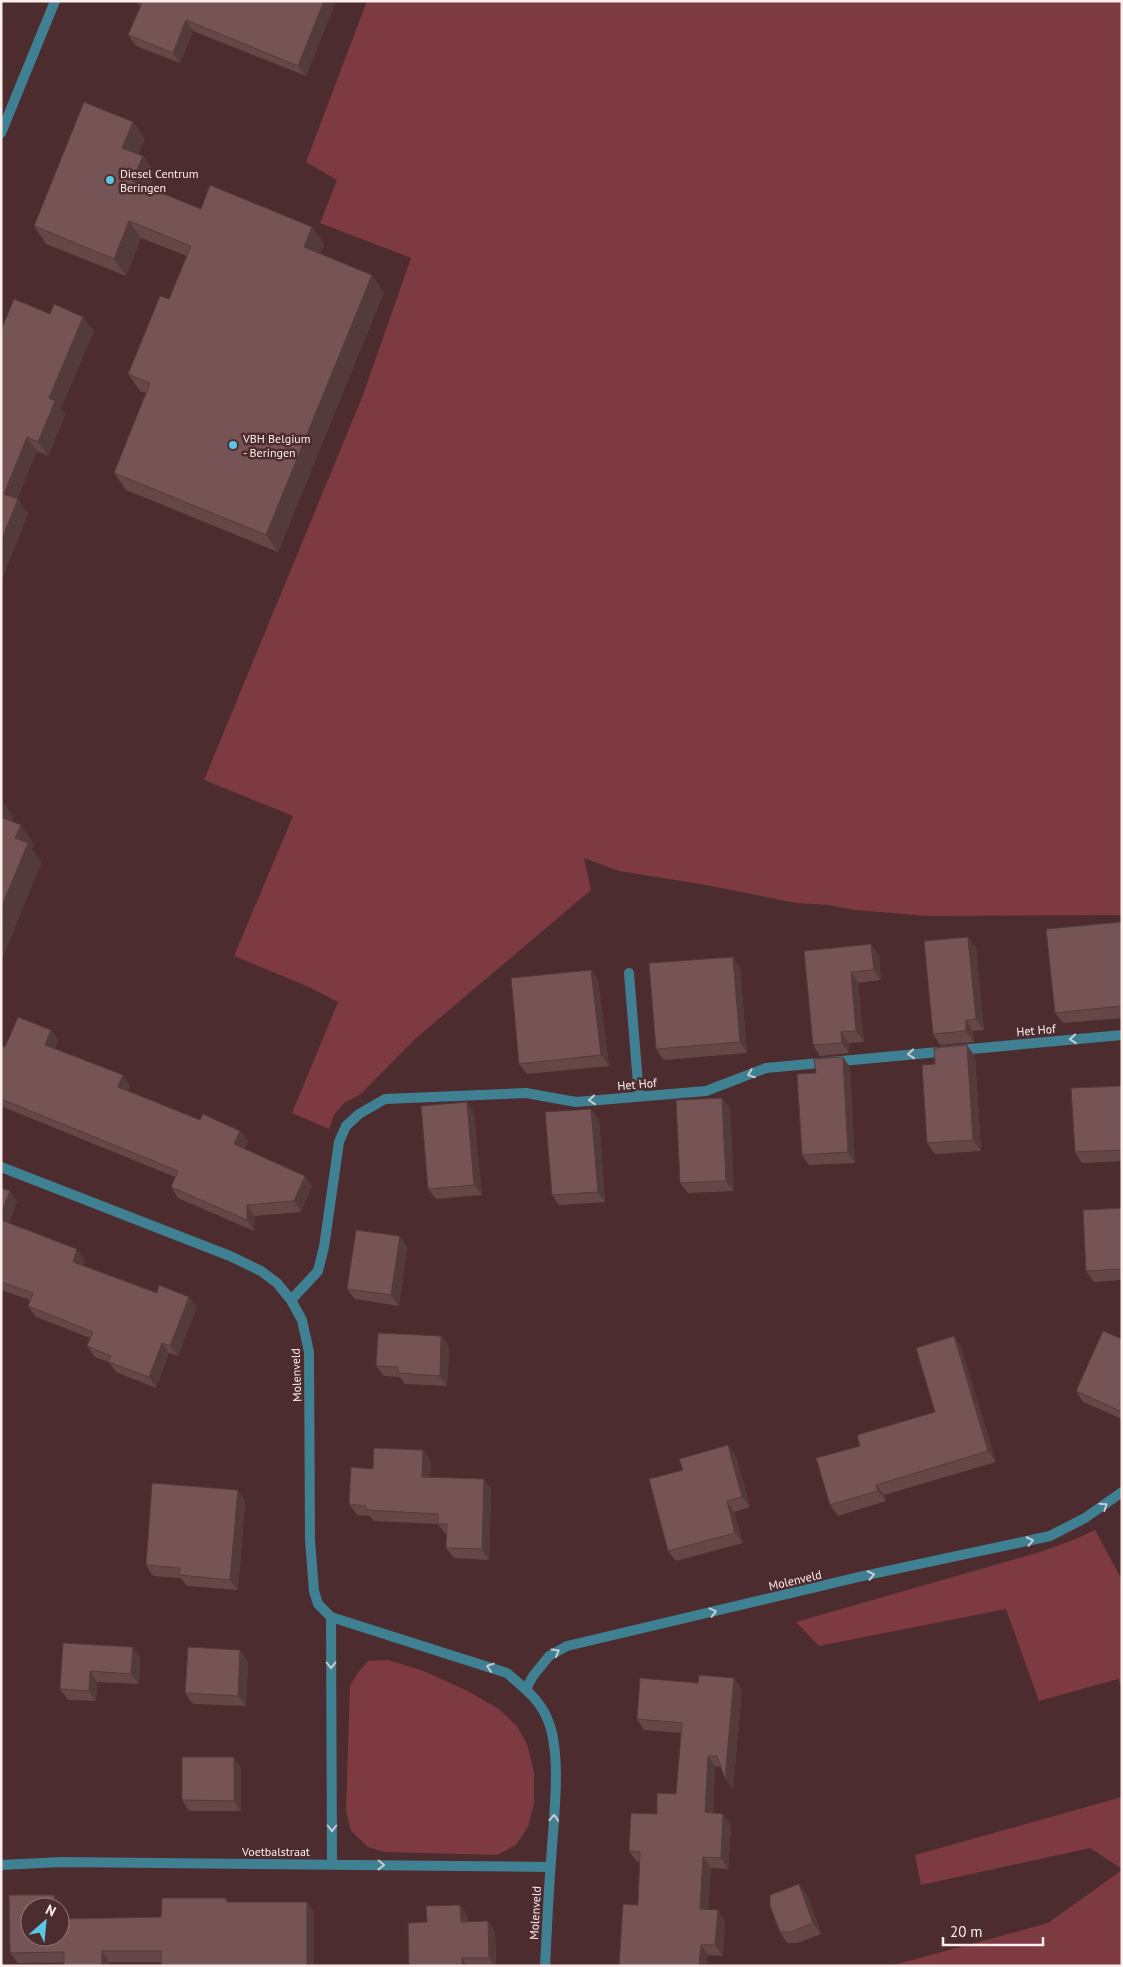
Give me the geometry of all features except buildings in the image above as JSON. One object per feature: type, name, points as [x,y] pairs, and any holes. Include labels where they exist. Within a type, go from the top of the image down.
[{"type":"street","points":[[1,133],[55,1]]},
{"type":"street","points":[[628,973],[639,1096]]},
{"type":"street","name":"Het Hof","points":[[291,1300],[318,1271],[324,1247],[339,1142],[346,1126],[359,1114],[385,1099],[526,1093],[576,1102],[706,1091],[766,1068],[1122,1035]]},
{"type":"street","name":"Molenveld","points":[[1,1167],[230,1256],[260,1271],[277,1283],[291,1300],[302,1320],[309,1352],[310,1540],[314,1591],[318,1604],[331,1617],[506,1673],[526,1689],[541,1706],[548,1718],[555,1744],[555,1798],[545,1966]]},
{"type":"street","name":"Molenveld","points":[[526,1689],[533,1676],[549,1656],[567,1646],[854,1579],[1050,1536],[1086,1518],[1122,1492]]},
{"type":"street","points":[[331,1617],[332,1864]]},
{"type":"street","name":"Voetbalstraat","points":[[1,1865],[60,1862],[550,1867]]},
{"type":"shaded area","points":[[367,1],[1122,1],[1122,915],[929,916],[854,910],[828,905],[796,903],[706,885],[619,871],[584,858],[591,890],[415,1039],[361,1094],[344,1103],[334,1115],[329,1129],[292,1113],[338,1002],[309,987],[234,956],[293,816],[204,780],[363,395],[411,258],[320,223],[337,180],[306,162]]},
{"type":"shaded area","points":[[1095,1530],[1122,1580],[1122,1687],[1118,1679],[1039,1701],[1006,1609],[819,1646],[796,1622],[1040,1552]]},
{"type":"shaded area","points":[[388,1660],[421,1670],[466,1690],[499,1709],[517,1726],[527,1744],[534,1772],[534,1804],[528,1827],[516,1845],[497,1855],[385,1852],[368,1847],[351,1831],[346,1811],[350,1686],[368,1661]]},
{"type":"shaded area","points":[[1122,1797],[1122,1869],[1090,1848],[921,1885],[915,1855]]},
{"type":"shaded area","points":[[1122,1870],[1122,1965],[1120,1966],[890,1966],[1048,1923]]},
{"type":"place","name":"Diesel Centrum Beringen","points":[[110,180]]},
{"type":"place","name":"VBH Belgium - Beringen","points":[[233,445]]}]
